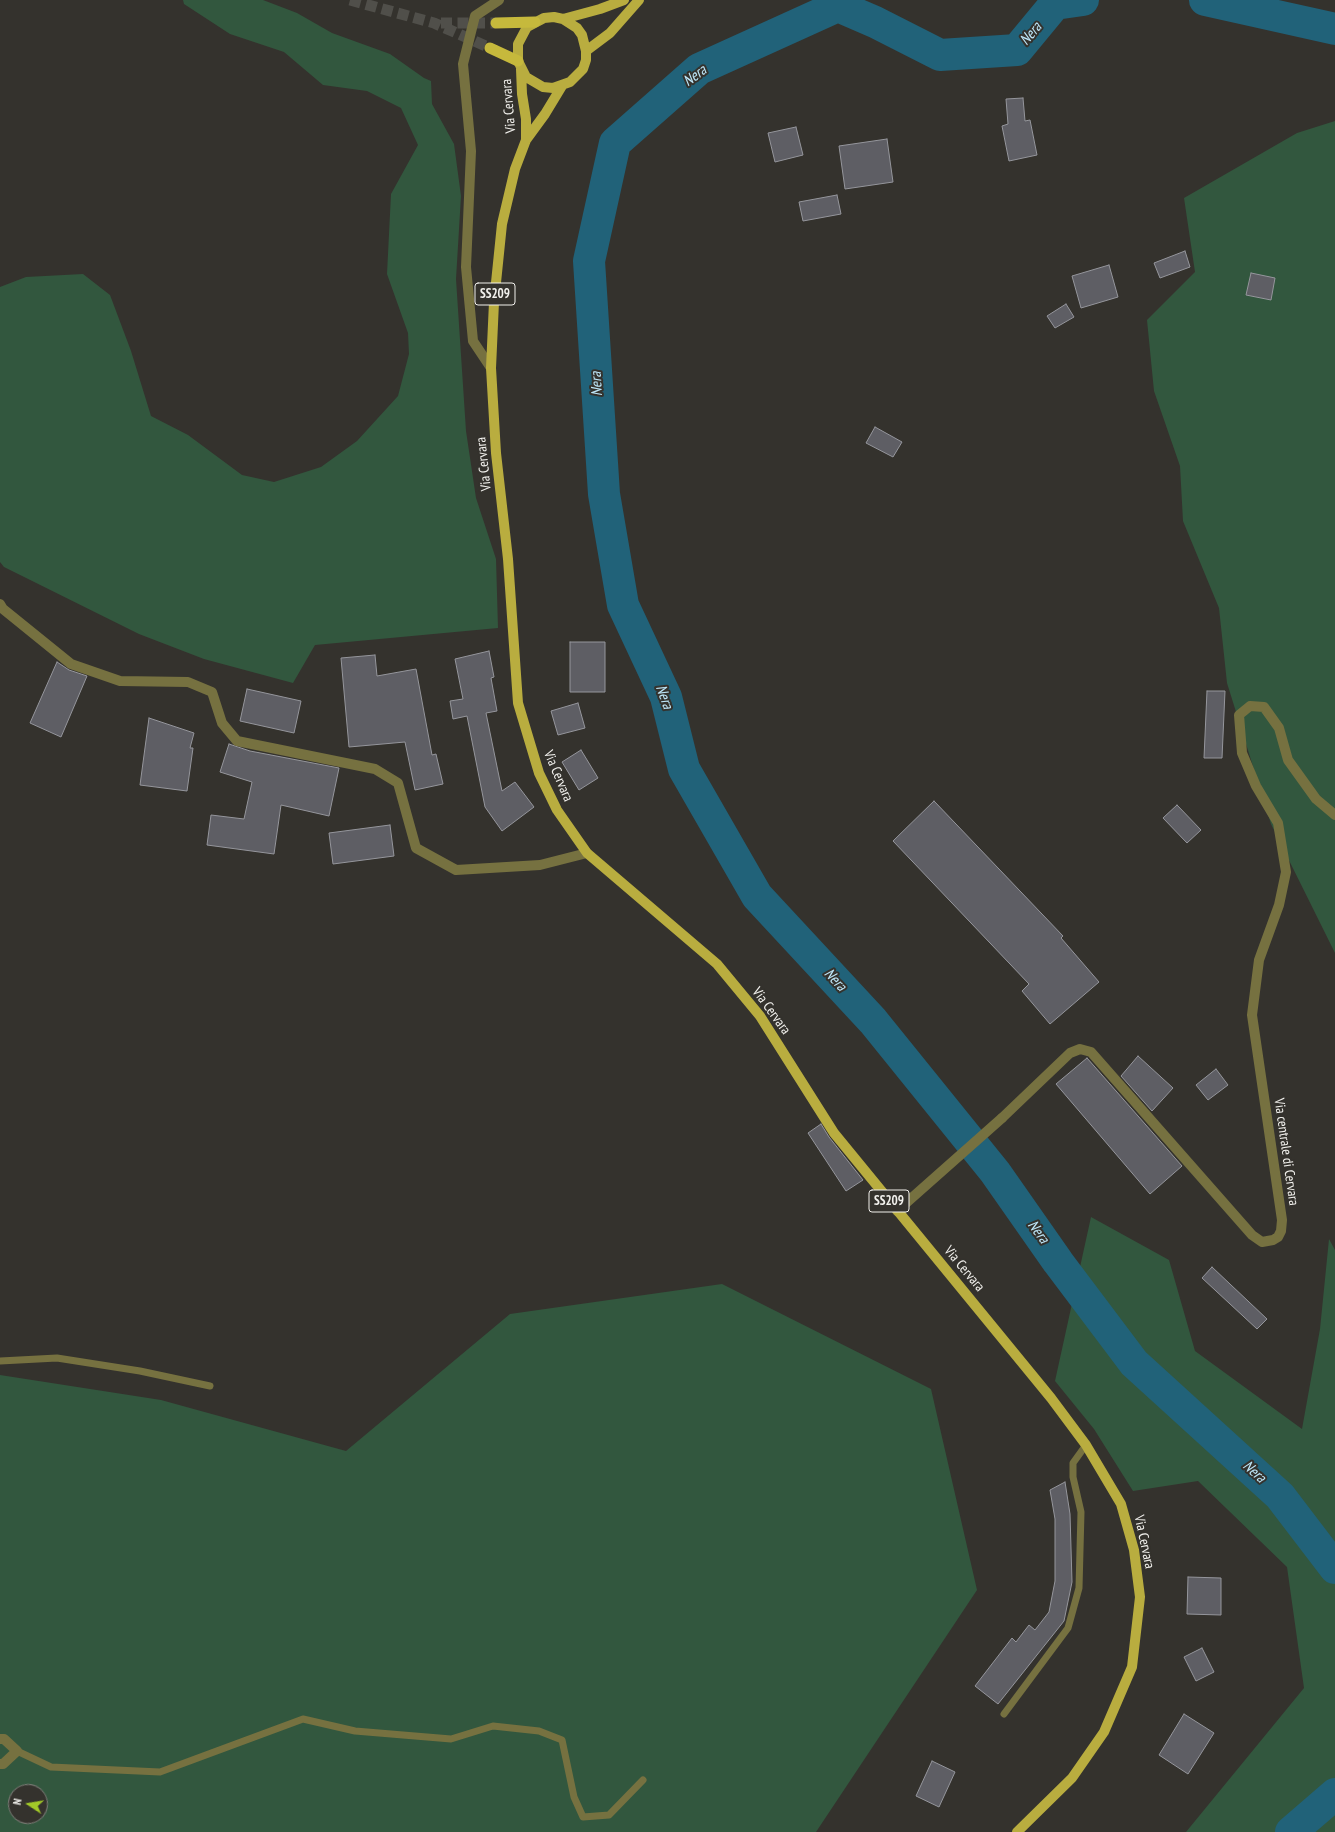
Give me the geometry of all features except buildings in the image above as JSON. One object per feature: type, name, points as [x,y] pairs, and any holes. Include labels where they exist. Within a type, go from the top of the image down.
[{"type":"highway","points":[[496,23],[535,22]]},
{"type":"highway","points":[[490,48],[519,65]]},
{"type":"main road","name":"SS209","points":[[519,65],[518,44],[521,35],[527,27],[535,22],[544,18],[554,17],[563,19],[600,9],[624,0]]},
{"type":"main road","points":[[563,19],[577,28],[585,43],[586,51],[610,33],[639,0]]},
{"type":"main road","name":"SS209","points":[[562,86],[570,82],[580,72],[586,60],[586,51]]},
{"type":"main road","name":"Via Cervara","points":[[519,65],[526,140]]},
{"type":"main road","points":[[519,65],[526,77],[538,85],[552,88],[562,86]]},
{"type":"main road","name":"Via Cervara","points":[[562,86],[545,114],[526,140],[514,169],[502,224],[494,302],[491,368],[496,452],[508,559],[518,703],[539,773],[557,810],[587,852],[717,964],[760,1016],[834,1133],[1051,1398],[1086,1445],[1121,1504],[1134,1550],[1140,1597],[1132,1667],[1104,1732],[1072,1778],[1017,1832]]},
{"type":"street","points":[[491,368],[473,341],[466,267],[471,151],[463,64],[475,16],[499,0]]},
{"type":"street","points":[[0,604],[3,609],[71,664],[120,681],[188,682],[212,692],[222,723],[237,741],[375,769],[398,783],[416,848],[456,870],[540,865],[587,852]]},
{"type":"street","name":"Via centrale di Cervara","points":[[897,1211],[1002,1118],[1070,1053],[1075,1050],[1086,1050],[1095,1056],[1252,1235],[1262,1242],[1273,1240],[1278,1236],[1281,1231],[1282,1220],[1252,1015],[1259,960],[1279,905],[1286,872],[1278,823],[1256,786],[1242,753],[1239,716],[1250,706],[1264,707],[1279,728],[1288,760],[1316,800],[1335,815]]},
{"type":"street","points":[[0,1739],[4,1739],[17,1751],[3,1764],[0,1764]]},
{"type":"lane","points":[[0,1361],[57,1358],[140,1371],[210,1386]]},
{"type":"lane","points":[[1004,1714],[1068,1628],[1079,1588],[1081,1512],[1073,1477],[1073,1463],[1086,1445]]},
{"type":"lane","points":[[17,1751],[51,1767],[160,1772],[303,1719],[355,1731],[451,1739],[493,1726],[539,1731],[562,1740],[574,1797],[583,1817],[609,1815],[643,1780]]},
{"type":"green space","points":[[183,0],[263,0],[297,13],[332,33],[390,54],[424,78],[431,81],[432,104],[454,144],[461,196],[456,279],[466,431],[476,498],[496,559],[498,628],[315,645],[293,683],[204,659],[139,634],[4,567],[0,562],[0,287],[26,277],[83,274],[110,295],[131,351],[151,416],[188,435],[242,475],[274,482],[321,467],[357,441],[398,396],[409,354],[408,333],[387,274],[391,194],[418,145],[401,108],[367,91],[323,85],[284,52],[230,34],[184,4]]},
{"type":"green space","points":[[1335,121],[1335,953],[1271,824],[1227,683],[1219,608],[1183,521],[1180,466],[1154,391],[1147,320],[1195,272],[1184,198],[1297,133]]},
{"type":"green space","points":[[1091,1217],[1169,1260],[1195,1351],[1302,1429],[1320,1329],[1329,1239],[1335,1250],[1335,1832],[1186,1832],[1304,1688],[1287,1567],[1198,1481],[1133,1491],[1094,1429],[1055,1381]]},
{"type":"green space","points":[[722,1284],[931,1389],[977,1590],[816,1832],[0,1832],[0,1375],[161,1400],[346,1451],[510,1314]]},
{"type":"waterway","name":"Nera","points":[[1083,0],[1055,4],[1017,50],[940,55],[875,22],[838,6],[699,69],[615,143],[589,261],[604,494],[623,605],[666,697],[684,769],[757,896],[873,1021],[995,1172],[1058,1262],[1134,1363],[1280,1496],[1335,1568]]},
{"type":"waterway","name":"Nera","points":[[1205,0],[1335,29]]},
{"type":"waterway","name":"Nera","points":[[1291,1832],[1335,1794]]},
{"type":"tunnel","points":[[350,0],[434,23],[490,48]]},
{"type":"tunnel","points":[[441,23],[496,23]]}]
